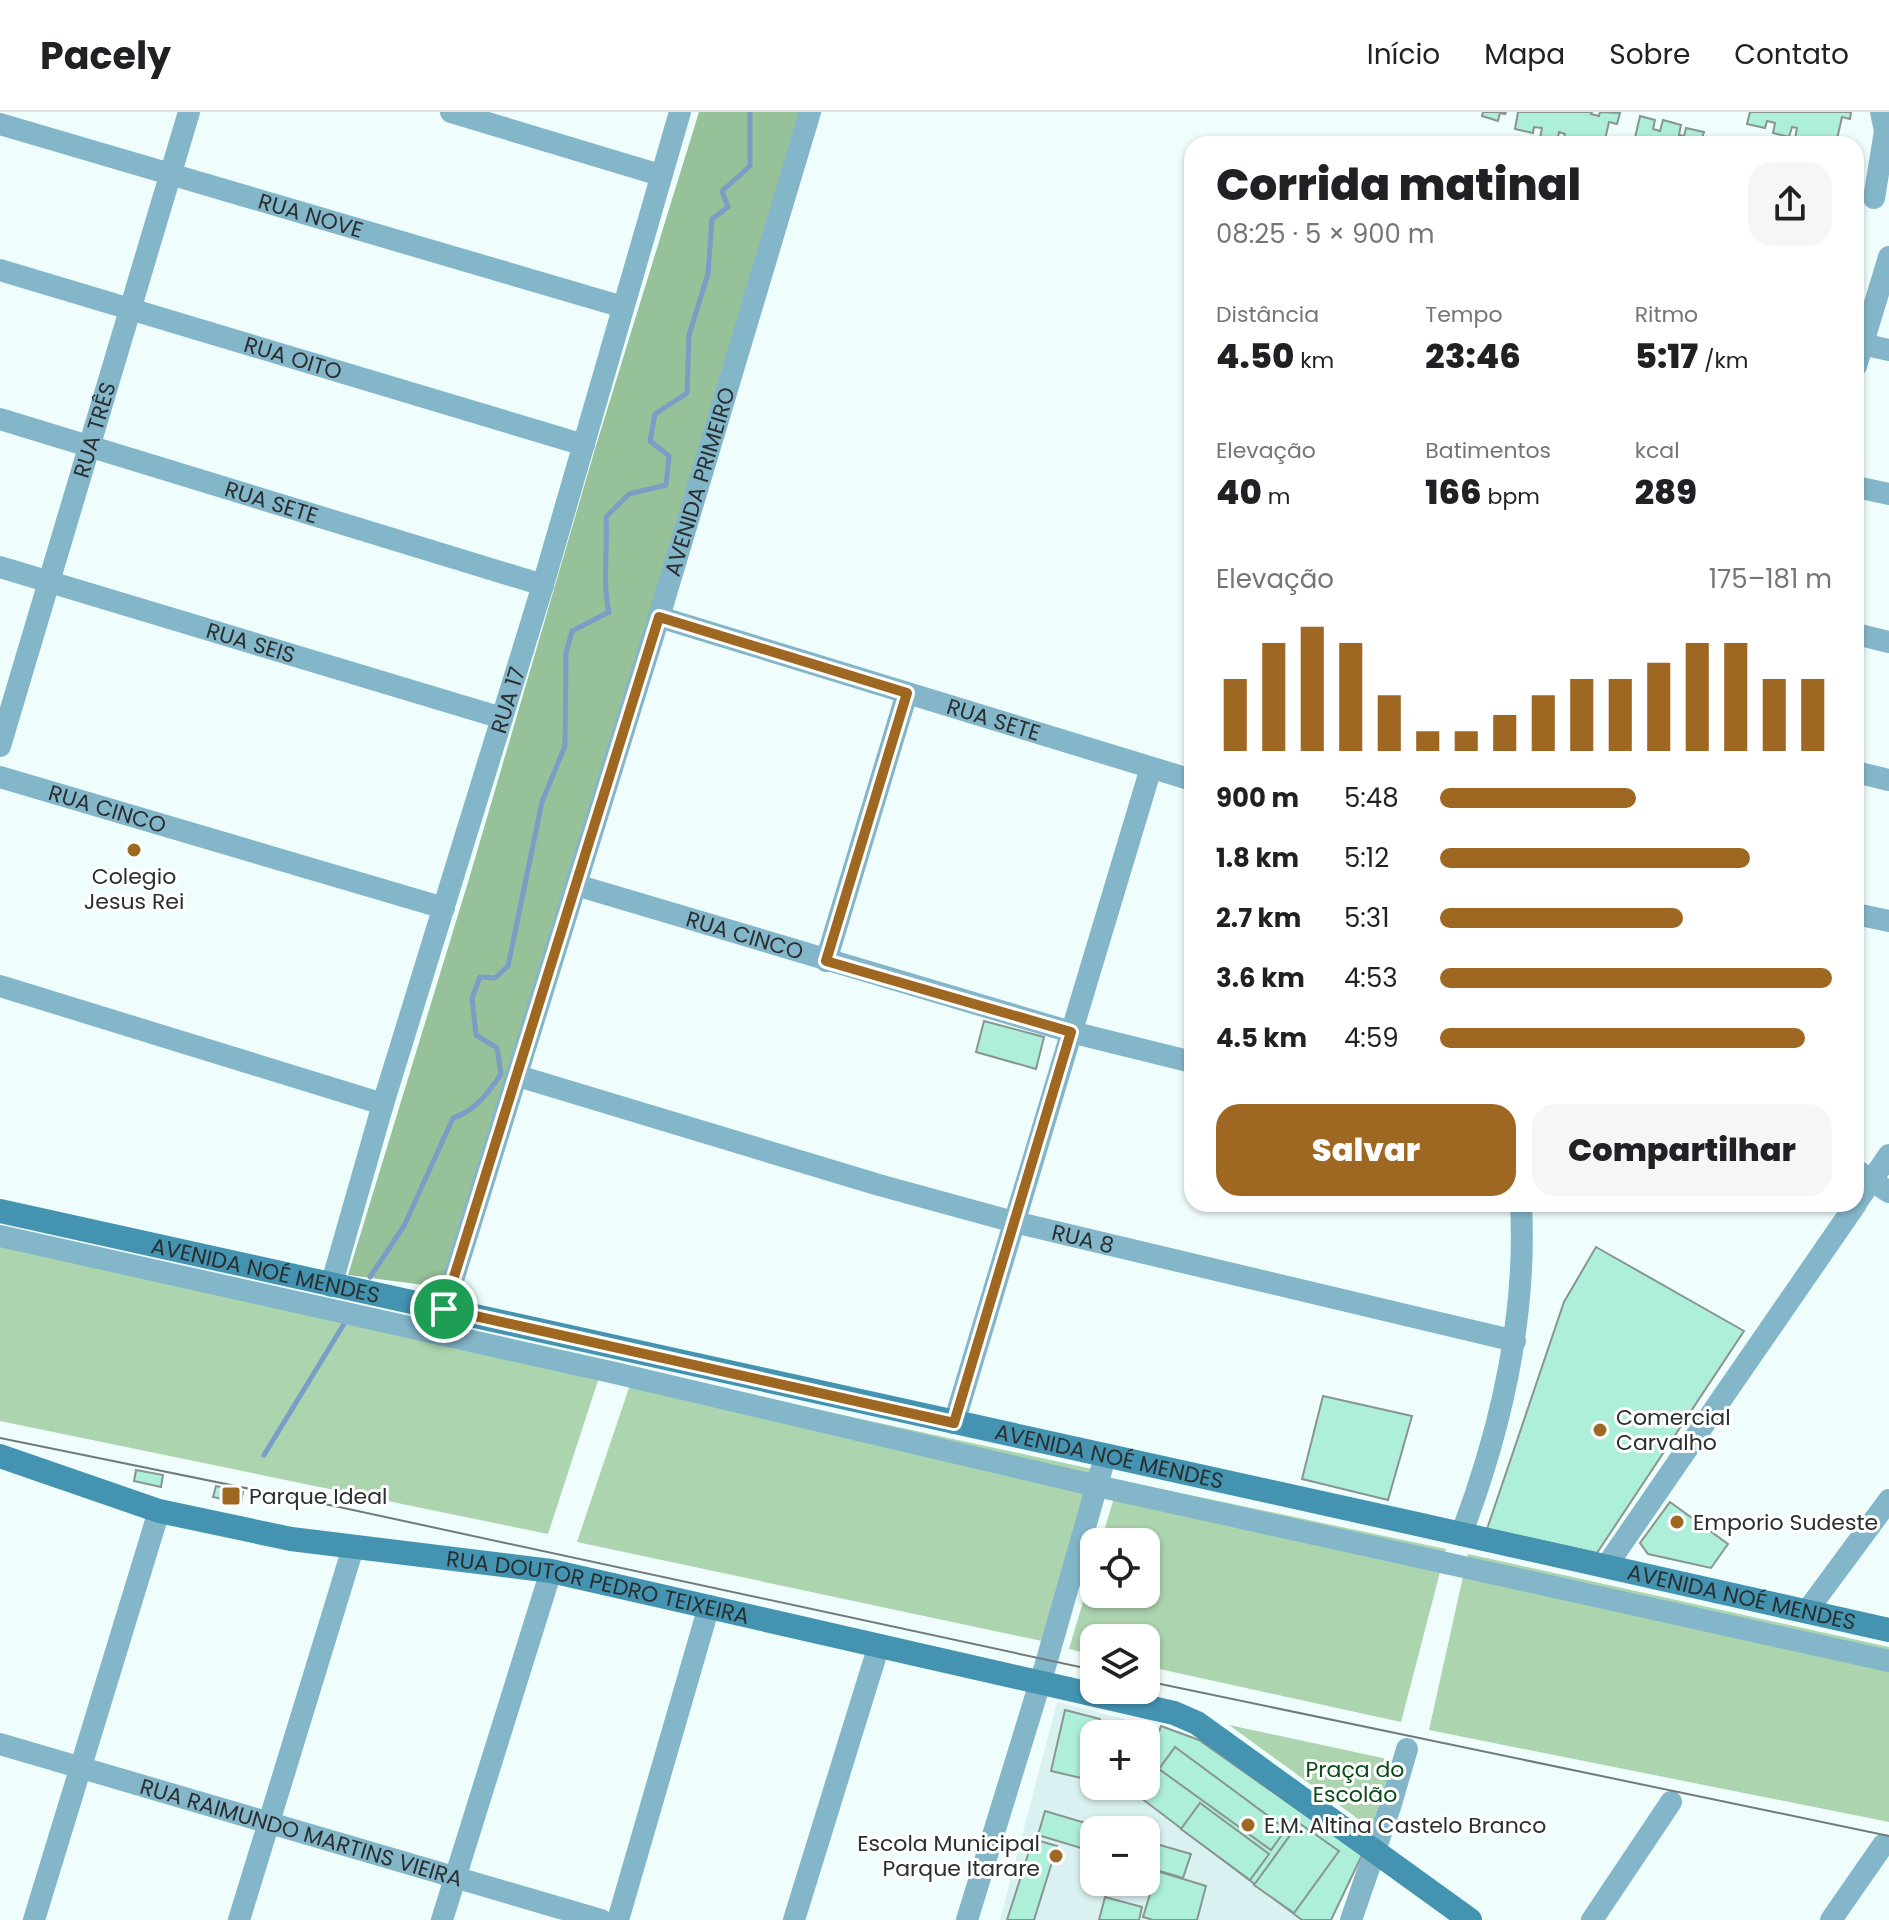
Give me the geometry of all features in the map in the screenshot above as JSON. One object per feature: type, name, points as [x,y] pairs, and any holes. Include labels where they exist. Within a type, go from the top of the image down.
[{"type":"main road","name":"AVENIDA NOÉ MENDES","points":[[0,1211],[1889,1630]]},
{"type":"main road","name":"RUA DOUTOR PEDRO TEIXEIRA","points":[[0,1456],[159,1511],[291,1539],[551,1571],[1174,1713],[1197,1723],[1470,1920]]},
{"type":"street","name":"RUA TRÊS","points":[[0,746],[189,112]]},
{"type":"street","points":[[451,112],[660,175]]},
{"type":"street","name":"RUA 17","points":[[331,1286],[383,1104],[543,585],[680,112]]},
{"type":"street","name":"AVENIDA PRIMEIRO","points":[[444,1309],[659,617],[810,112]]},
{"type":"street","points":[[1874,198],[1885,131],[1881,112]]},
{"type":"street","name":"RUA NOVE","points":[[0,124],[623,307]]},
{"type":"street","points":[[1864,338],[1889,257]]},
{"type":"street","name":"RUA OITO","points":[[0,270],[584,445]]},
{"type":"street","points":[[1864,344],[1889,350]]},
{"type":"street","name":"RUA SETE","points":[[0,419],[543,585]]},
{"type":"street","points":[[1864,489],[1889,494]]},
{"type":"street","name":"RUA SEIS","points":[[0,567],[502,718]]},
{"type":"street","name":"RUA SETE","points":[[659,617],[1184,778]]},
{"type":"street","points":[[1864,636],[1889,642]]},
{"type":"street","points":[[826,961],[907,693]]},
{"type":"street","points":[[954,1423],[1151,768]]},
{"type":"street","points":[[1864,774],[1889,780]]},
{"type":"street","name":"RUA CINCO","points":[[0,777],[444,908]]},
{"type":"street","name":"RUA CINCO","points":[[576,885],[1071,1032],[1184,1060]]},
{"type":"street","points":[[1864,916],[1889,921]]},
{"type":"street","points":[[0,986],[383,1104]]},
{"type":"street","name":"RUA 8","points":[[518,1076],[879,1185],[1014,1222],[1515,1341]]},
{"type":"street","points":[[1872,1181],[1889,1155]]},
{"type":"street","points":[[1461,1535],[1492,1444],[1515,1341],[1523,1237],[1521,1212]]},
{"type":"street","points":[[1607,1565],[1850,1212]]},
{"type":"street","points":[[0,1236],[615,1373],[1097,1486],[1889,1661]]},
{"type":"street","points":[[967,1920],[1105,1457]]},
{"type":"street","points":[[1807,1611],[1889,1500]]},
{"type":"street","points":[[34,1920],[159,1511]]},
{"type":"street","points":[[239,1920],[353,1548]]},
{"type":"street","points":[[442,1920],[551,1571]]},
{"type":"street","points":[[618,1920],[709,1606]]},
{"type":"street","points":[[794,1920],[879,1645]]},
{"type":"street","name":"RUA RAIMUNDO MARTINS VIEIRA","points":[[0,1744],[601,1920]]},
{"type":"street","points":[[1351,1920],[1407,1749]]},
{"type":"street","points":[[1592,1920],[1671,1802]]},
{"type":"street","points":[[1831,1920],[1883,1845]]},
{"type":"shaded area","name":"Escola Municipal Parque Itarare","points":[[1057,1702],[1125,1719],[1080,1720],[1080,1800],[1157,1800],[1302,1920],[1000,1920]]},
{"type":"green space","points":[[699,112],[803,112],[447,1288],[348,1275],[469,879],[595,449]]},
{"type":"green space","points":[[0,1230],[603,1365],[548,1534],[0,1421]]},
{"type":"green space","points":[[635,1370],[1092,1469],[1042,1641],[577,1542]]},
{"type":"green space","points":[[1119,1480],[1446,1549],[1401,1722],[1160,1669],[1160,1624],[1080,1624],[1080,1652],[1069,1649],[1081,1608],[1160,1608],[1160,1528],[1105,1528]]},
{"type":"green space","points":[[1468,1554],[1889,1647],[1889,1822],[1429,1730]]},
{"type":"green space","name":"Praça do Escolão","points":[[1229,1725],[1392,1760],[1372,1829]]},
{"type":"building","points":[[1483,112],[1506,112],[1500,113],[1498,121],[1482,116]]},
{"type":"building","points":[[1518,112],[1592,112],[1599,116],[1600,112],[1620,113],[1617,124],[1609,122],[1606,136],[1564,136],[1559,132],[1558,136],[1540,136],[1542,128],[1534,127],[1533,133],[1515,129]]},
{"type":"building","points":[[1750,112],[1851,112],[1850,119],[1842,117],[1838,136],[1796,136],[1797,128],[1792,127],[1789,136],[1785,136],[1773,133],[1775,123],[1767,121],[1765,128],[1747,124]]},
{"type":"building","points":[[1640,116],[1655,120],[1653,129],[1660,131],[1663,120],[1681,125],[1679,135],[1684,136],[1635,136]]},
{"type":"building","points":[[1686,128],[1704,132],[1703,136],[1684,136]]},
{"type":"building","points":[[984,1021],[1044,1037],[1036,1069],[976,1052]]},
{"type":"building","name":"Comercial Carvalho","points":[[1596,1247],[1744,1331],[1597,1553],[1487,1529],[1564,1302]]},
{"type":"building","points":[[1323,1396],[1412,1416],[1388,1500],[1302,1479]]},
{"type":"building","points":[[136,1470],[163,1475],[161,1487],[134,1481]]},
{"type":"building","points":[[216,1486],[243,1492],[241,1503],[213,1497]]},
{"type":"building","name":"Emporio Sudeste","points":[[1670,1502],[1728,1544],[1711,1568],[1648,1554],[1640,1543]]},
{"type":"building","points":[[1065,1710],[1100,1719],[1080,1720],[1080,1778],[1051,1771]]},
{"type":"building","name":"E.M. Altina Castelo Branco","points":[[1161,1726],[1199,1740],[1362,1855],[1331,1920],[1302,1920],[1144,1800],[1160,1800]]},
{"type":"building","points":[[1175,1747],[1286,1829],[1271,1850],[1160,1768]]},
{"type":"building","points":[[1200,1803],[1269,1854],[1250,1880],[1181,1829]]},
{"type":"building","points":[[1045,1811],[1080,1821],[1080,1848],[1038,1835]]},
{"type":"building","points":[[1299,1823],[1339,1851],[1294,1913],[1254,1885]]},
{"type":"building","points":[[1033,1839],[1057,1846],[1034,1920],[1007,1920]]},
{"type":"building","points":[[1160,1845],[1191,1854],[1183,1878],[1160,1871]]},
{"type":"building","points":[[1160,1872],[1206,1886],[1197,1920],[1153,1920],[1143,1917],[1149,1896],[1160,1896]]},
{"type":"building","points":[[1105,1897],[1142,1907],[1139,1920],[1099,1920]]},
{"type":"waterway","points":[[370,1277],[404,1226],[453,1118],[475,1106],[501,1074],[497,1048],[476,1035],[472,998],[480,977],[495,978],[508,966],[542,802],[565,746],[566,653],[572,631],[609,612],[606,517],[629,494],[666,485],[669,456],[650,441],[655,414],[687,393],[689,335],[708,274],[712,219],[728,207],[722,191],[750,166],[750,112]]},
{"type":"waterway","points":[[264,1455],[347,1319]]},
{"type":"tram line","points":[[0,1438],[339,1507],[1080,1667]]},
{"type":"tram line","points":[[1160,1684],[1889,1836]]},
{"type":"place","name":"Colegio Jesus Rei","points":[[134,850]]},
{"type":"place","name":"Comercial Carvalho","points":[[1600,1430]]},
{"type":"place","name":"Parque Ideal","points":[[231,1496]]},
{"type":"place","name":"Emporio Sudeste","points":[[1677,1522]]},
{"type":"place","name":"E.M. Altina Castelo Branco","points":[[1248,1825]]},
{"type":"place","name":"Escola Municipal Parque Itarare","points":[[1056,1856]]},
{"type":"route","points":[[659,617],[907,693],[826,961],[1071,1032],[954,1423],[444,1309],[659,617]]}]
